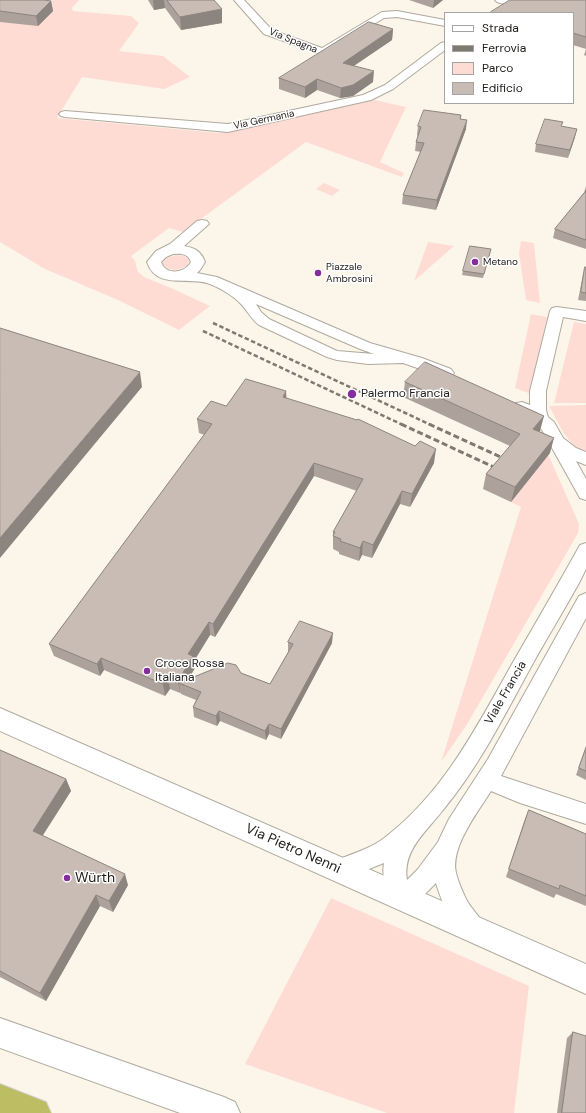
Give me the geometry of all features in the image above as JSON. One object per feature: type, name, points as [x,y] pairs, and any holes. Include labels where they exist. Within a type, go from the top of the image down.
[{"type":"highway","points":[[0,1100],[35,1113]]},
{"type":"street","name":"Via Spagna","points":[[239,0],[268,32],[323,52],[382,15],[397,14],[444,23]]},
{"type":"street","name":"Via Germania","points":[[65,114],[228,128],[367,98],[389,87],[444,46]]},
{"type":"street","points":[[202,224],[175,246],[156,257],[154,266],[161,273],[174,276],[194,276],[212,280]]},
{"type":"street","points":[[186,251],[183,244],[190,234]]},
{"type":"street","points":[[167,251],[186,251],[195,255],[204,274],[228,288],[278,308],[364,346],[422,363],[459,379]]},
{"type":"street","points":[[174,276],[193,270],[198,262]]},
{"type":"street","points":[[228,288],[246,300],[256,315],[264,322],[332,354],[353,359],[404,358]]},
{"type":"street","points":[[541,419],[537,402],[538,391],[557,311],[586,316]]},
{"type":"street","points":[[507,401],[532,412],[541,419],[555,437],[570,452],[586,459]]},
{"type":"street","points":[[555,437],[586,494]]},
{"type":"street","name":"Viale Francia","points":[[586,550],[474,750],[435,802],[413,828],[397,855],[394,866],[394,879],[402,898],[411,893],[429,874],[447,846],[457,826],[487,780],[586,601]]},
{"type":"street","name":"Via Pietro Nenni","points":[[0,719],[586,980]]},
{"type":"street","points":[[487,780],[520,793],[586,814]]},
{"type":"street","name":"Viale Francia","points":[[339,870],[379,855],[413,828]]},
{"type":"street","name":"Viale Francia","points":[[447,846],[444,871],[450,891],[460,912],[476,931]]},
{"type":"street","points":[[0,1033],[224,1113]]},
{"type":"green space","points":[[0,0],[79,0],[72,8],[73,11],[131,16],[139,23],[119,51],[163,56],[190,77],[164,89],[82,77],[57,118],[219,133],[375,100],[406,107],[380,162],[404,173],[402,177],[306,142],[183,232],[169,228],[131,256],[135,261],[138,272],[144,277],[210,306],[179,330],[118,300],[45,269],[0,242]]},
{"type":"green space","points":[[324,183],[340,190],[332,196],[316,189]]},
{"type":"green space","points":[[521,241],[534,243],[540,303],[526,300],[519,253]]},
{"type":"green space","points":[[428,242],[454,246],[414,281]]},
{"type":"green space","points":[[176,255],[184,256],[189,260],[187,266],[176,270],[165,268],[162,263],[164,259]]},
{"type":"green space","points":[[531,314],[547,317],[531,394],[515,388]]},
{"type":"green space","points":[[574,322],[586,324],[586,403],[554,403]]},
{"type":"green space","points":[[586,405],[586,452],[579,449],[568,439],[549,406]]},
{"type":"green space","points":[[548,454],[579,524],[578,533],[466,726],[441,762],[521,507],[511,502]]},
{"type":"green space","points":[[331,898],[529,986],[514,1113],[387,1113],[245,1064]]},
{"type":"building","points":[[0,0],[51,1],[36,16],[0,11]]},
{"type":"building","points":[[167,0],[214,0],[222,9],[180,17]]},
{"type":"building","points":[[510,0],[586,0],[586,37],[574,33],[574,12],[491,12]]},
{"type":"building","points":[[369,22],[393,29],[343,63],[374,71],[353,85],[341,88],[317,79],[305,87],[279,78]]},
{"type":"building","points":[[424,110],[461,115],[460,119],[467,120],[437,200],[403,195],[424,143],[416,142],[421,127],[418,126]]},
{"type":"building","points":[[545,119],[563,122],[561,126],[577,129],[570,150],[536,144]]},
{"type":"building","points":[[586,191],[586,240],[555,229]]},
{"type":"building","points":[[470,246],[491,249],[484,274],[463,271]]},
{"type":"building","points":[[586,267],[586,293],[581,292]]},
{"type":"building","points":[[0,328],[140,372],[0,538]]},
{"type":"building","points":[[425,362],[544,416],[533,429],[554,438],[515,487],[486,474],[520,434],[405,382]]},
{"type":"building","points":[[246,379],[286,391],[283,397],[357,420],[358,419],[415,446],[420,441],[436,449],[412,494],[402,491],[373,545],[363,541],[360,548],[340,541],[341,539],[333,536],[335,532],[333,532],[363,479],[314,463],[213,624],[209,622],[188,654],[193,656],[178,681],[168,677],[163,684],[101,658],[97,664],[49,644],[212,424],[197,419],[211,401],[226,406]]},
{"type":"building","points":[[300,621],[333,633],[281,729],[269,724],[265,731],[219,711],[216,716],[193,707],[201,692],[179,683],[228,663],[236,665],[241,673],[270,684],[293,644],[288,642]]},
{"type":"building","points":[[586,748],[586,771],[579,768]]},
{"type":"building","points":[[0,750],[66,779],[33,831],[125,874],[109,901],[96,895],[40,993],[0,971]]},
{"type":"building","points":[[529,810],[586,834],[586,896],[560,885],[559,889],[509,869]]},
{"type":"building","points":[[573,1032],[586,1036],[586,1113],[562,1113]]},
{"type":"railway","points":[[213,323],[431,425]]},
{"type":"railway","points":[[203,331],[403,425]]},
{"type":"railway","points":[[401,424],[500,470]]},
{"type":"railway","points":[[429,424],[507,460]]},
{"type":"place","name":"Metano","points":[[475,262]]},
{"type":"place","name":"Piazzale Ambrosini","points":[[318,273]]},
{"type":"place","name":"Palermo Francia","points":[[352,394]]},
{"type":"place","name":"Croce Rossa Italiana","points":[[147,671]]},
{"type":"place","name":"Würth","points":[[67,878]]}]
